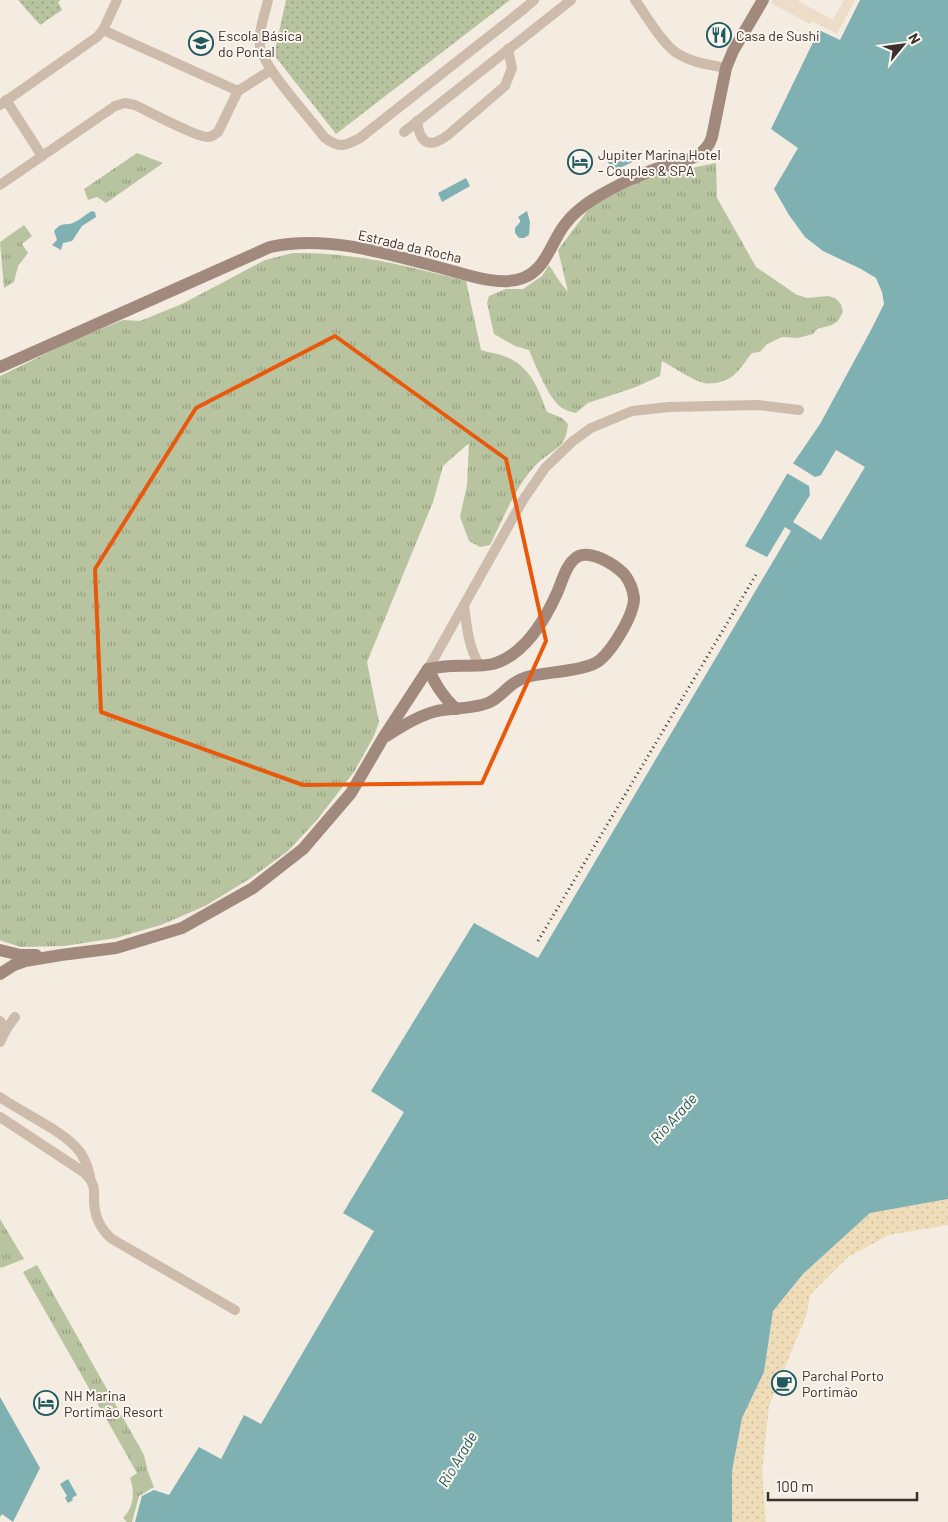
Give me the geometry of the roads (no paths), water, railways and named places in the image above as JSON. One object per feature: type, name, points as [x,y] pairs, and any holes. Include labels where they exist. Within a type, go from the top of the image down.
[{"type":"street","points":[[42,156],[3,102],[97,37],[117,0]]},
{"type":"street","points":[[268,0],[260,44],[262,54],[271,70],[324,137],[333,144],[342,145],[360,138],[534,0]]},
{"type":"street","points":[[404,132],[571,0]]},
{"type":"street","points":[[635,0],[666,43],[679,55],[726,68]]},
{"type":"street","name":"Estrada da Rocha","points":[[0,368],[270,247],[287,243],[328,243],[389,254],[488,279],[506,282],[522,279],[536,270],[564,224],[587,203],[644,173],[681,162],[704,152],[710,144],[712,137],[726,68],[733,51],[764,0]]},
{"type":"street","points":[[102,30],[238,92]]},
{"type":"street","points":[[417,122],[422,140],[432,143],[439,142],[448,135],[505,86],[512,68],[508,50]]},
{"type":"street","points":[[0,186],[115,106],[125,103],[135,105],[196,134],[208,137],[214,136],[218,132],[238,92],[271,70]]},
{"type":"street","points":[[0,974],[14,965],[26,961],[116,948],[182,928],[253,888],[303,849],[351,793],[428,669],[523,500],[545,468],[573,441],[591,428],[632,411],[669,407],[758,405],[799,410]]},
{"type":"street","points":[[384,738],[409,722],[437,712],[488,703],[498,697],[510,685],[526,677],[598,662],[610,650],[632,611],[634,597],[631,585],[624,575],[598,557],[590,554],[581,555],[575,558],[570,565],[555,598],[533,635],[522,648],[508,658],[492,664],[428,669]]},
{"type":"street","points":[[464,605],[468,638],[479,665]]},
{"type":"street","points":[[428,669],[446,700],[456,708]]},
{"type":"street","points":[[0,950],[20,955],[61,955]]},
{"type":"street","points":[[0,1042],[15,1017]]},
{"type":"street","points":[[0,1021],[6,1030]]},
{"type":"street","points":[[0,1097],[68,1139],[79,1150],[85,1161],[95,1192],[95,1212],[99,1225],[112,1239],[234,1310]]},
{"type":"street","points":[[0,1117],[85,1172],[92,1182]]},
{"type":"water","name":"Rio Arade","points":[[860,0],[948,0],[948,1199],[870,1213],[803,1274],[773,1311],[764,1372],[742,1418],[732,1471],[732,1522],[135,1522],[142,1496],[154,1490],[169,1495],[199,1447],[221,1459],[244,1415],[261,1424],[374,1231],[343,1213],[404,1112],[371,1091],[474,923],[538,958],[791,531],[785,527],[767,557],[745,546],[794,462],[820,424],[884,304],[882,292],[876,278],[823,251],[805,237],[789,215],[774,189],[798,148],[771,129],[819,30],[840,40]]},
{"type":"water","points":[[634,151],[635,153],[637,152],[639,159],[622,167],[611,169],[608,162],[609,159]]},
{"type":"water","points":[[466,178],[470,186],[442,202],[438,193]]},
{"type":"water","points":[[92,211],[95,212],[96,217],[82,226],[72,241],[63,243],[61,250],[52,245],[57,240],[54,231],[57,228],[75,222]]},
{"type":"water","points":[[527,211],[530,222],[529,235],[519,238],[515,233],[515,228],[520,222],[518,217]]},
{"type":"water","points":[[0,1397],[40,1468],[13,1522],[2,1514],[0,1517]]},
{"type":"water","points":[[68,1479],[77,1495],[68,1503],[65,1498],[67,1496],[60,1484]]},
{"type":"railway","points":[[538,941],[757,573]]},
{"type":"place","name":"Casa de Sushi","points":[[719,35]]},
{"type":"place","name":"Escola Básica do Pontal","points":[[201,43]]},
{"type":"place","name":"Jupiter Marina Hotel - Couples & SPA","points":[[580,162]]},
{"type":"place","name":"Parchal Porto Portimão","points":[[784,1383]]},
{"type":"place","name":"NH Marina Portimão Resort","points":[[46,1403]]}]
